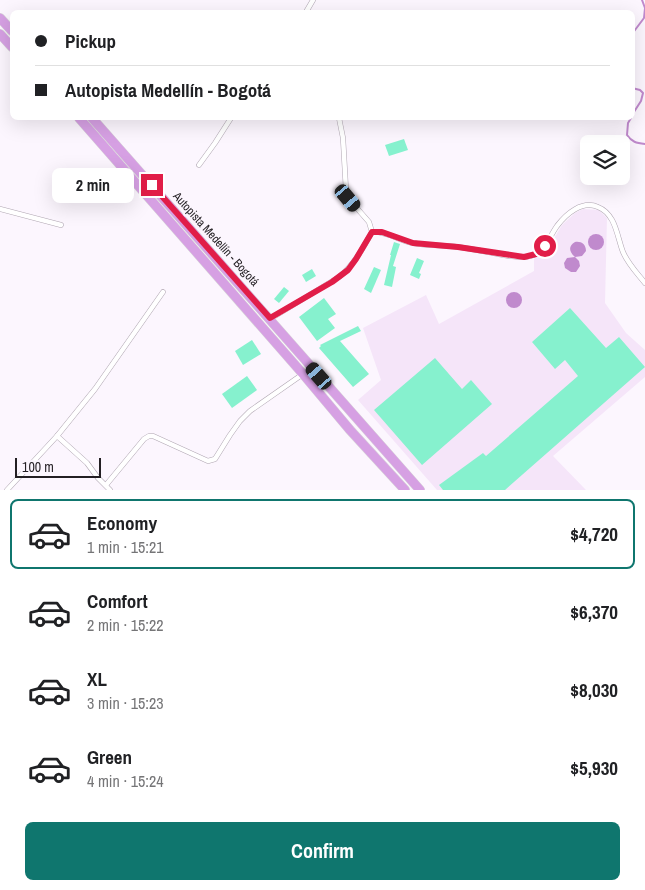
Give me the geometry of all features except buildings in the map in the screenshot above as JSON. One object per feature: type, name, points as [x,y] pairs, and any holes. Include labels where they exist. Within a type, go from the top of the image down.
[{"type":"highway","points":[[0,18],[10,29]]},
{"type":"highway","points":[[0,34],[10,44]]},
{"type":"highway","name":"Autopista Medellín - Bogotá","points":[[81,120],[350,430],[405,490]]},
{"type":"highway","name":"Autopista Medellín - Bogotá","points":[[94,120],[420,490]]},
{"type":"street","points":[[199,165],[230,120]]},
{"type":"street","points":[[339,120],[343,138],[348,198],[368,222],[372,232]]},
{"type":"street","points":[[372,232],[382,232],[413,243],[458,247],[524,257],[536,254],[541,250],[557,225],[575,208],[582,205],[596,206],[610,216],[629,264],[645,283]]},
{"type":"street","points":[[0,209],[60,225]]},
{"type":"street","points":[[270,318],[332,282],[348,270],[372,232]]},
{"type":"street","points":[[7,490],[57,436],[95,389],[163,292]]},
{"type":"street","points":[[106,485],[148,436],[154,436],[208,461],[212,461],[235,428],[250,411],[303,374]]},
{"type":"street","points":[[57,436],[87,463],[110,490]]},
{"type":"shaded area","points":[[583,209],[599,210],[607,218],[605,303],[626,333],[645,350],[645,377],[553,456],[586,490],[437,490],[358,400],[381,380],[363,328],[426,295],[439,324],[534,271],[534,259],[549,247],[562,225],[575,213]]},
{"type":"shaded area","points":[[596,234],[602,236],[604,242],[602,248],[596,250],[590,248],[588,242],[590,236]]},
{"type":"shaded area","points":[[575,242],[585,246],[586,251],[582,256],[575,257],[571,253],[570,247]]},
{"type":"shaded area","points":[[575,257],[579,261],[580,266],[576,272],[571,272],[565,268],[564,263],[567,258]]},
{"type":"shaded area","points":[[514,292],[520,294],[522,300],[520,306],[514,308],[508,306],[506,300],[508,294]]},
{"type":"waterway","points":[[635,30],[644,18],[645,8],[642,0]]},
{"type":"waterway","points":[[635,89],[643,93],[641,101],[635,110]]},
{"type":"waterway","points":[[630,120],[627,135],[634,142],[645,144]]},
{"type":"route","points":[[152,185],[270,318],[332,282],[348,270],[372,232],[382,232],[413,243],[458,247],[524,257],[536,254],[545,246]]}]
